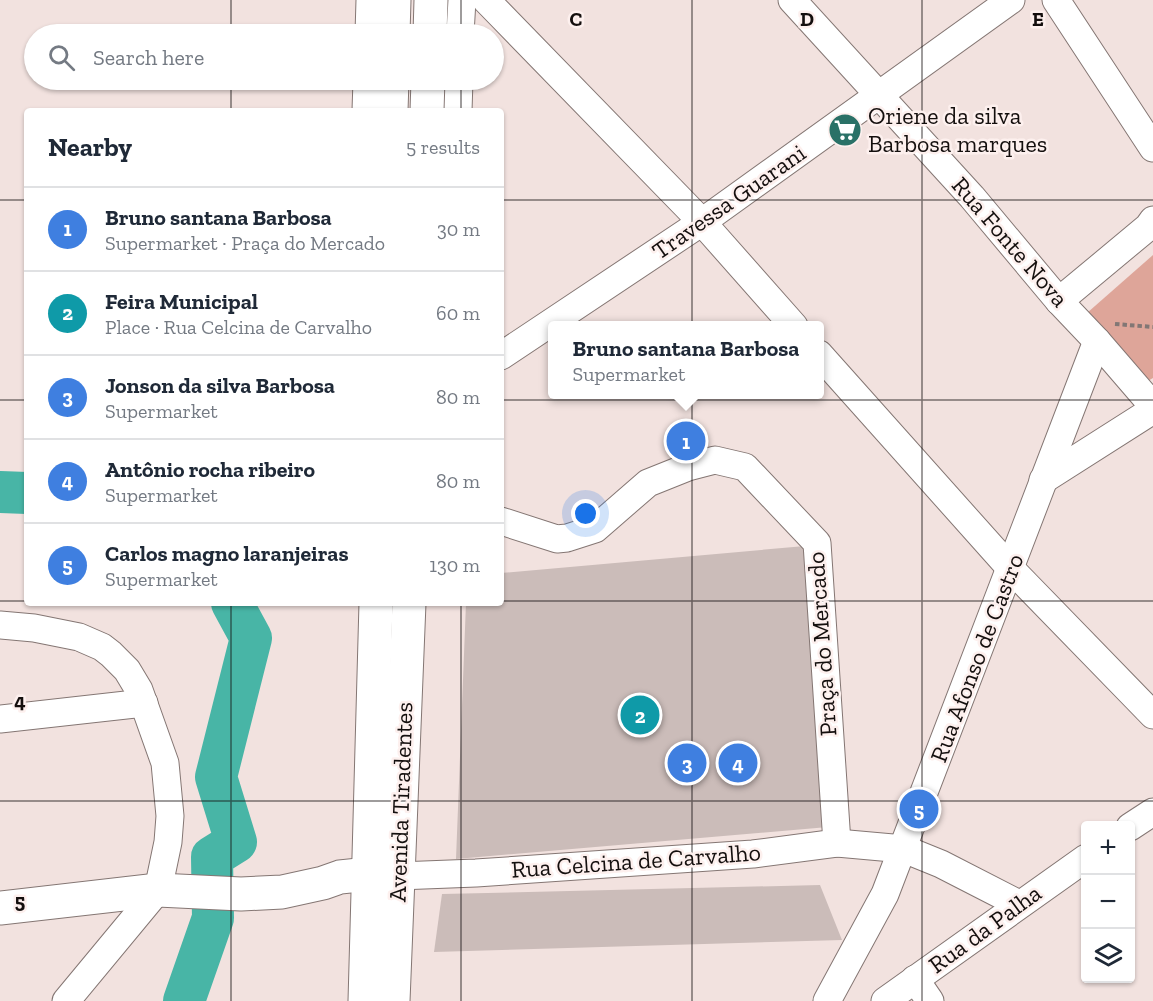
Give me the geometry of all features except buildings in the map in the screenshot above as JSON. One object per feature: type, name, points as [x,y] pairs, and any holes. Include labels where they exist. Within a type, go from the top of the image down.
[{"type":"main road","points":[[393,24],[394,0]]},
{"type":"main road","points":[[430,24],[431,0]]},
{"type":"main road","points":[[391,108],[392,90]]},
{"type":"main road","points":[[427,108],[428,90]]},
{"type":"main road","points":[[365,1001],[383,875],[376,606]]},
{"type":"main road","name":"Avenida Tiradentes","points":[[393,1001],[383,875],[409,606]]},
{"type":"main road","name":"Rua Celcina de Carvalho","points":[[0,908],[158,890],[241,894],[282,891],[323,883],[340,877],[383,875]]},
{"type":"street","points":[[369,24],[370,0]]},
{"type":"street","points":[[461,24],[462,0]]},
{"type":"street","points":[[486,0],[702,222],[790,321]]},
{"type":"street","name":"Rua Fonte Nova","points":[[792,0],[972,197],[1153,408]]},
{"type":"street","name":"Travessa Guarani","points":[[554,321],[702,222],[1011,0]]},
{"type":"street","points":[[1056,0],[1153,148]]},
{"type":"street","points":[[366,108],[367,90]]},
{"type":"street","points":[[458,108],[459,90]]},
{"type":"street","points":[[1059,301],[1153,220]]},
{"type":"street","name":"Travessa Guarani","points":[[504,354],[548,325]]},
{"type":"street","name":"Rua Afonso de Castro","points":[[827,1001],[885,894],[904,849],[1097,341]]},
{"type":"street","points":[[824,360],[1011,569],[1153,715]]},
{"type":"street","points":[[1043,480],[1153,408]]},
{"type":"street","name":"Praça do Mercado","points":[[504,522],[557,539],[567,538],[595,529],[648,483],[688,467],[715,460],[745,467],[817,543],[837,843]]},
{"type":"street","points":[[0,625],[34,628],[79,637],[102,647],[120,662],[127,670],[144,703],[165,763],[170,816],[168,842],[158,890],[66,1001]]},
{"type":"street","points":[[0,719],[144,703]]},
{"type":"street","points":[[1135,824],[1153,812]]},
{"type":"street","name":"Rua Celcina de Carvalho","points":[[383,875],[476,873],[753,854],[837,843],[904,849],[941,864],[1019,904]]},
{"type":"street","name":"Rua da Palha","points":[[885,1001],[922,990],[1019,904],[1081,861]]},
{"type":"shaded area","points":[[1153,255],[1153,378],[1146,382],[1087,313]]},
{"type":"waterway","points":[[0,492],[24,493]]},
{"type":"waterway","points":[[184,1001],[213,918],[212,857],[236,842],[216,777],[251,638],[234,606]]},
{"type":"place","name":"Oriene da silva Barbosa marques","points":[[845,130]]},
{"type":"place","name":"Bruno santana Barbosa","points":[[686,441]]},
{"type":"place","name":"Feira Municipal","points":[[640,715]]},
{"type":"place","name":"Jonson da silva Barbosa","points":[[687,763]]},
{"type":"place","name":"Antônio rocha ribeiro","points":[[738,763]]},
{"type":"place","name":"Carlos magno laranjeiras","points":[[919,809]]}]
